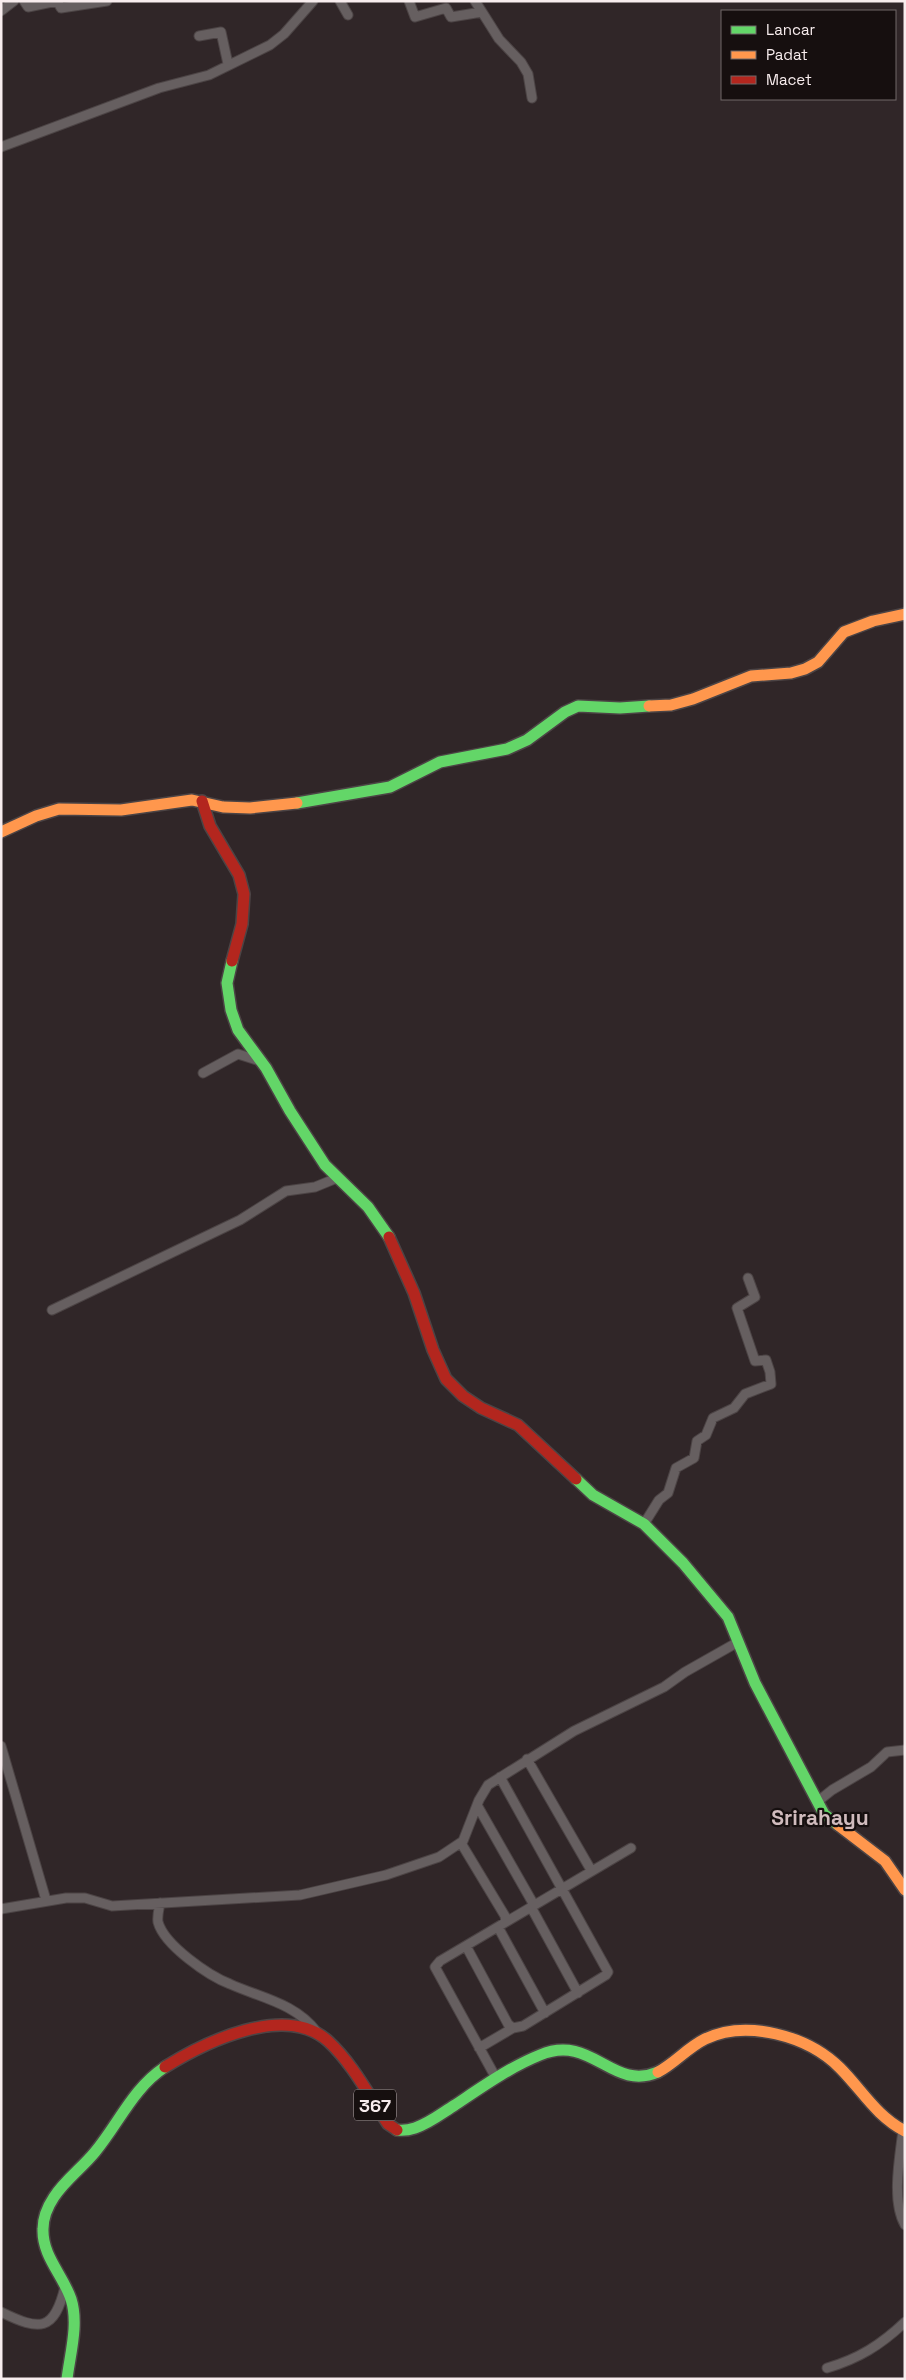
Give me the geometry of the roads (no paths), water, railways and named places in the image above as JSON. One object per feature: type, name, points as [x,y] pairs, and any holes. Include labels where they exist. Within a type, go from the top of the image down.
[{"type":"street","points":[[1,11],[14,1]]},
{"type":"street","points":[[24,1],[28,7],[57,2],[61,8],[107,1]]},
{"type":"street","points":[[1,147],[160,88],[209,75],[270,45],[284,34],[313,1]]},
{"type":"street","points":[[340,1],[348,15]]},
{"type":"street","points":[[409,1],[415,17],[446,8],[451,16],[482,12]]},
{"type":"street","points":[[475,1],[499,39],[525,68],[528,74],[532,98]]},
{"type":"street","points":[[199,36],[221,32],[228,64]]},
{"type":"street","points":[[1,832],[36,816],[59,809],[107,811],[176,801],[202,801],[223,807],[250,808],[299,803],[390,787],[440,762],[506,750],[527,740],[565,712],[578,706],[620,708],[671,706],[751,676],[791,673],[805,669],[818,662],[844,632],[873,621],[905,614]]},
{"type":"street","points":[[202,801],[210,826],[233,864],[242,887],[244,901],[242,924],[227,990],[238,1030],[280,1091],[290,1111],[325,1165],[368,1207],[393,1242],[414,1293],[433,1350],[446,1379],[463,1396],[518,1426],[593,1495],[644,1524],[721,1605],[734,1629],[755,1683],[800,1765],[824,1814],[884,1860],[905,1890]]},
{"type":"street","points":[[203,1073],[238,1054],[260,1061]]},
{"type":"street","points":[[52,1310],[226,1228],[286,1191],[314,1187],[337,1178]]},
{"type":"street","points":[[644,1524],[659,1500],[668,1493],[676,1468],[694,1458],[697,1441],[706,1435],[713,1418],[734,1408],[745,1394],[771,1384],[766,1360],[755,1361],[753,1359],[750,1344],[737,1308],[755,1298],[748,1278]]},
{"type":"street","points":[[1,1909],[46,1900],[85,1898],[112,1906],[300,1895],[333,1888],[439,1857],[461,1843],[477,1805],[488,1785],[574,1731],[664,1688],[686,1672],[738,1642]]},
{"type":"street","points":[[1,1746],[46,1900]]},
{"type":"street","points":[[817,1802],[832,1790],[871,1767],[887,1752],[905,1750]]},
{"type":"street","points":[[527,1759],[591,1870]]},
{"type":"street","points":[[480,2048],[513,2028],[523,2026],[606,1976],[608,1970],[500,1777]]},
{"type":"street","points":[[477,1805],[578,1993]]},
{"type":"street","points":[[461,1843],[505,1916],[506,1922]]},
{"type":"street","points":[[496,2078],[435,1967],[440,1961],[631,1848]]},
{"type":"street","points":[[160,1903],[158,1916],[160,1925],[183,1955],[230,1984],[261,1995],[297,2013],[309,2022],[318,2034]]},
{"type":"street","points":[[498,1927],[545,2013]]},
{"type":"street","points":[[466,1946],[508,2024],[513,2028]]},
{"type":"street","points":[[67,2379],[74,2316],[71,2300],[49,2259],[42,2239],[42,2226],[48,2208],[59,2190],[99,2148],[137,2092],[148,2080],[176,2058],[225,2036],[281,2026],[300,2028],[318,2034]]},
{"type":"street","name":"367","points":[[318,2034],[347,2065],[388,2124],[395,2130],[407,2130],[423,2124],[496,2078],[548,2052],[568,2049],[589,2054],[631,2076],[646,2077],[661,2071],[703,2039],[736,2032],[768,2033],[817,2049],[829,2058],[877,2112],[904,2130]]},
{"type":"street","points":[[904,2130],[898,2194],[901,2217],[905,2225]]},
{"type":"street","points":[[1,2312],[24,2323],[43,2323],[54,2318],[60,2309],[65,2286]]},
{"type":"street","points":[[827,2368],[854,2360],[861,2354],[869,2352],[905,2322]]},
{"type":"district","name":"Srirahayu","points":[[820,1817]]}]
